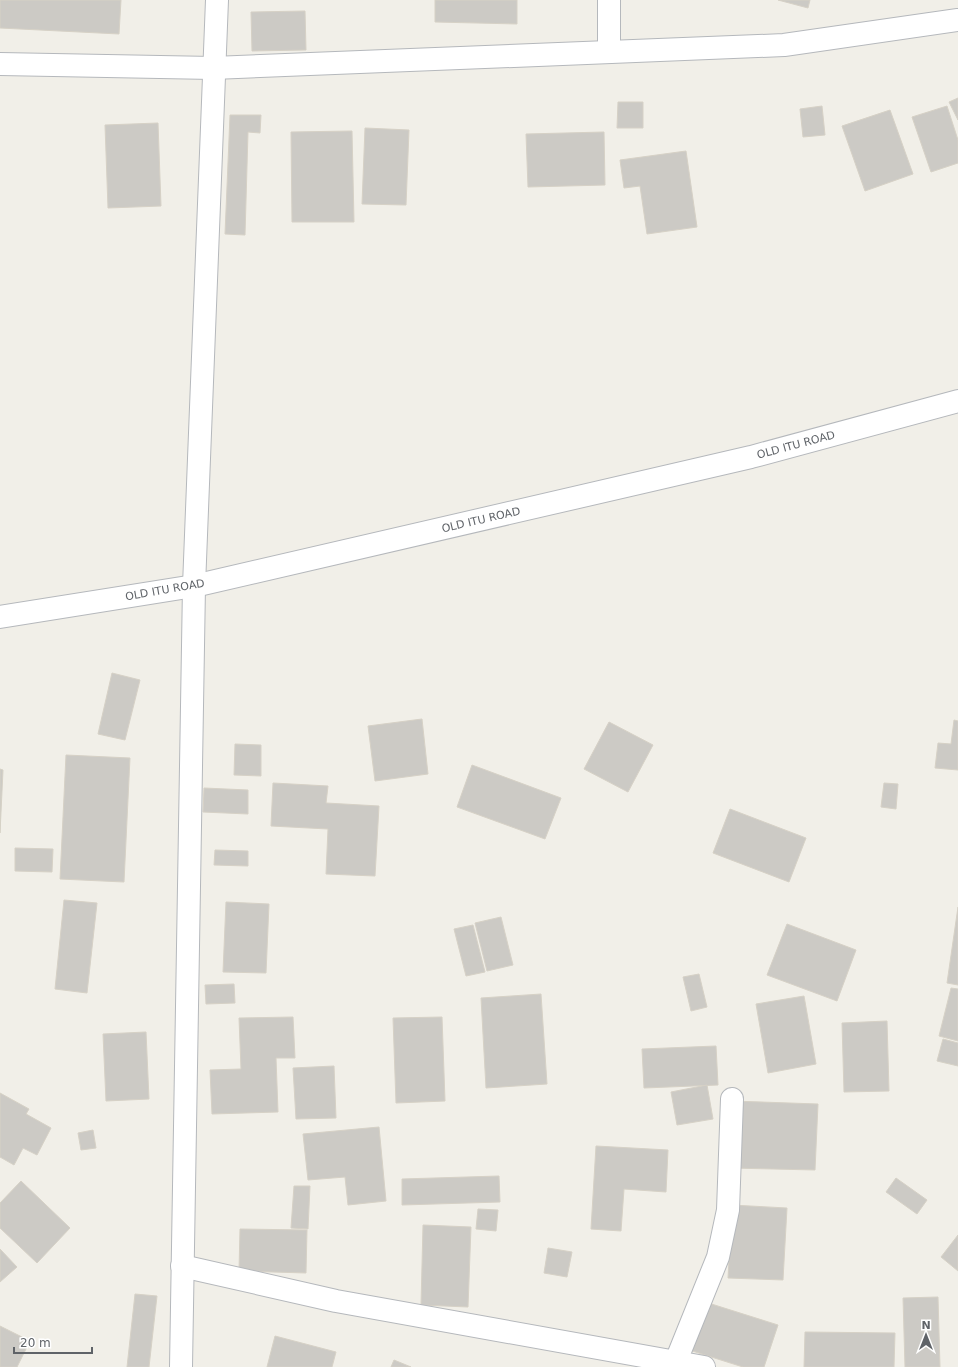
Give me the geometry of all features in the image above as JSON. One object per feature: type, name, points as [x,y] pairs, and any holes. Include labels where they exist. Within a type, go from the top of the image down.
[{"type":"street","points":[[181,1367],[194,586],[217,0]]},
{"type":"street","points":[[609,0],[609,52]]},
{"type":"street","points":[[0,64],[214,68],[784,45],[958,20]]},
{"type":"street","name":"OLD ITU ROAD","points":[[0,617],[194,586],[751,457],[958,401]]},
{"type":"street","points":[[676,1361],[718,1257],[728,1210],[732,1099]]},
{"type":"street","points":[[182,1266],[336,1301],[704,1367]]},
{"type":"building","points":[[0,0],[121,0],[119,34],[0,28]]},
{"type":"building","points":[[435,0],[517,0],[517,24],[435,22]]},
{"type":"building","points":[[778,0],[810,0],[808,8]]},
{"type":"building","points":[[305,11],[306,50],[252,51],[251,12]]},
{"type":"building","points":[[958,98],[958,120],[949,102]]},
{"type":"building","points":[[618,102],[643,102],[643,128],[617,128]]},
{"type":"building","points":[[822,106],[825,135],[803,137],[800,109]]},
{"type":"building","points":[[947,106],[958,140],[958,163],[931,172],[912,117]]},
{"type":"building","points":[[890,110],[913,174],[865,191],[842,126]]},
{"type":"building","points":[[230,115],[261,115],[260,133],[248,132],[245,235],[225,234]]},
{"type":"building","points":[[158,123],[161,206],[108,208],[105,125]]},
{"type":"building","points":[[365,128],[409,130],[406,205],[362,204]]},
{"type":"building","points":[[352,131],[354,222],[292,222],[291,132]]},
{"type":"building","points":[[604,132],[605,185],[528,187],[526,134]]},
{"type":"building","points":[[686,151],[697,227],[647,234],[640,186],[624,188],[620,160]]},
{"type":"building","points":[[112,673],[140,680],[125,740],[98,734]]},
{"type":"building","points":[[422,719],[428,774],[375,781],[368,726]]},
{"type":"building","points":[[954,720],[958,721],[958,770],[935,768],[938,743],[951,744]]},
{"type":"building","points":[[609,722],[653,745],[628,792],[584,769]]},
{"type":"building","points":[[235,744],[261,745],[261,776],[234,775]]},
{"type":"building","points":[[66,755],[130,758],[124,882],[60,879]]},
{"type":"building","points":[[472,765],[561,798],[545,839],[457,807]]},
{"type":"building","points":[[0,769],[3,770],[0,833]]},
{"type":"building","points":[[273,783],[328,786],[326,803],[379,806],[375,876],[326,874],[328,829],[271,826]]},
{"type":"building","points":[[884,783],[898,784],[896,809],[881,807]]},
{"type":"building","points":[[204,788],[248,790],[248,814],[203,812]]},
{"type":"building","points":[[730,809],[806,838],[789,882],[713,853]]},
{"type":"building","points":[[15,848],[53,849],[52,872],[15,871]]},
{"type":"building","points":[[215,850],[248,851],[248,866],[214,865]]},
{"type":"building","points":[[64,900],[97,903],[87,993],[55,989]]},
{"type":"building","points":[[226,902],[269,904],[266,973],[223,972]]},
{"type":"building","points":[[958,907],[958,985],[947,983]]},
{"type":"building","points":[[501,917],[513,965],[487,971],[475,923]]},
{"type":"building","points":[[787,924],[856,950],[837,1001],[767,975]]},
{"type":"building","points":[[473,925],[485,972],[466,976],[454,929]]},
{"type":"building","points":[[699,974],[707,1007],[691,1011],[683,977]]},
{"type":"building","points":[[234,984],[235,1003],[206,1004],[205,985]]},
{"type":"building","points":[[951,988],[958,989],[958,1041],[939,1036]]},
{"type":"building","points":[[541,994],[547,1084],[486,1088],[481,998]]},
{"type":"building","points":[[804,996],[816,1064],[768,1073],[756,1004]]},
{"type":"building","points":[[293,1017],[295,1058],[276,1058],[278,1112],[212,1114],[210,1070],[241,1069],[239,1018]]},
{"type":"building","points":[[442,1017],[445,1101],[396,1103],[393,1018]]},
{"type":"building","points":[[887,1021],[889,1091],[844,1092],[842,1023]]},
{"type":"building","points":[[146,1032],[149,1099],[106,1101],[103,1034]]},
{"type":"building","points":[[943,1039],[958,1043],[958,1066],[937,1061]]},
{"type":"building","points":[[716,1046],[718,1085],[644,1088],[642,1049]]},
{"type":"building","points":[[334,1066],[336,1118],[296,1119],[293,1068]]},
{"type":"building","points":[[707,1085],[713,1119],[677,1125],[671,1092]]},
{"type":"building","points":[[0,1093],[29,1109],[26,1114],[51,1128],[37,1155],[23,1148],[14,1165],[0,1157]]},
{"type":"building","points":[[732,1101],[818,1104],[815,1170],[730,1168]]},
{"type":"building","points":[[379,1127],[386,1201],[348,1205],[345,1177],[308,1180],[303,1134]]},
{"type":"building","points":[[93,1130],[96,1148],[81,1150],[78,1133]]},
{"type":"building","points":[[596,1146],[668,1150],[666,1192],[624,1189],[621,1231],[591,1229]]},
{"type":"building","points":[[499,1176],[500,1202],[402,1205],[402,1179]]},
{"type":"building","points":[[896,1178],[927,1200],[917,1214],[886,1192]]},
{"type":"building","points":[[21,1181],[70,1228],[37,1263],[0,1228],[0,1203]]},
{"type":"building","points":[[294,1186],[310,1186],[308,1229],[291,1228]]},
{"type":"building","points":[[732,1205],[787,1208],[783,1280],[728,1278]]},
{"type":"building","points":[[478,1209],[498,1210],[496,1231],[476,1229]]},
{"type":"building","points":[[423,1225],[471,1227],[468,1307],[421,1305]]},
{"type":"building","points":[[240,1229],[307,1230],[306,1273],[239,1271]]},
{"type":"building","points":[[958,1235],[958,1271],[941,1257]]},
{"type":"building","points":[[548,1248],[572,1252],[567,1277],[544,1273]]},
{"type":"building","points":[[0,1249],[17,1267],[0,1282]]},
{"type":"building","points":[[135,1294],[157,1296],[149,1367],[127,1367]]},
{"type":"building","points":[[938,1297],[940,1367],[905,1367],[903,1298]]},
{"type":"building","points":[[702,1301],[778,1325],[764,1367],[743,1367],[686,1349]]},
{"type":"building","points":[[0,1326],[30,1341],[17,1367],[0,1367]]},
{"type":"building","points":[[805,1332],[895,1333],[894,1367],[804,1367]]},
{"type":"building","points":[[275,1336],[336,1352],[332,1367],[267,1367]]},
{"type":"building","points":[[394,1360],[411,1367],[391,1367]]}]
